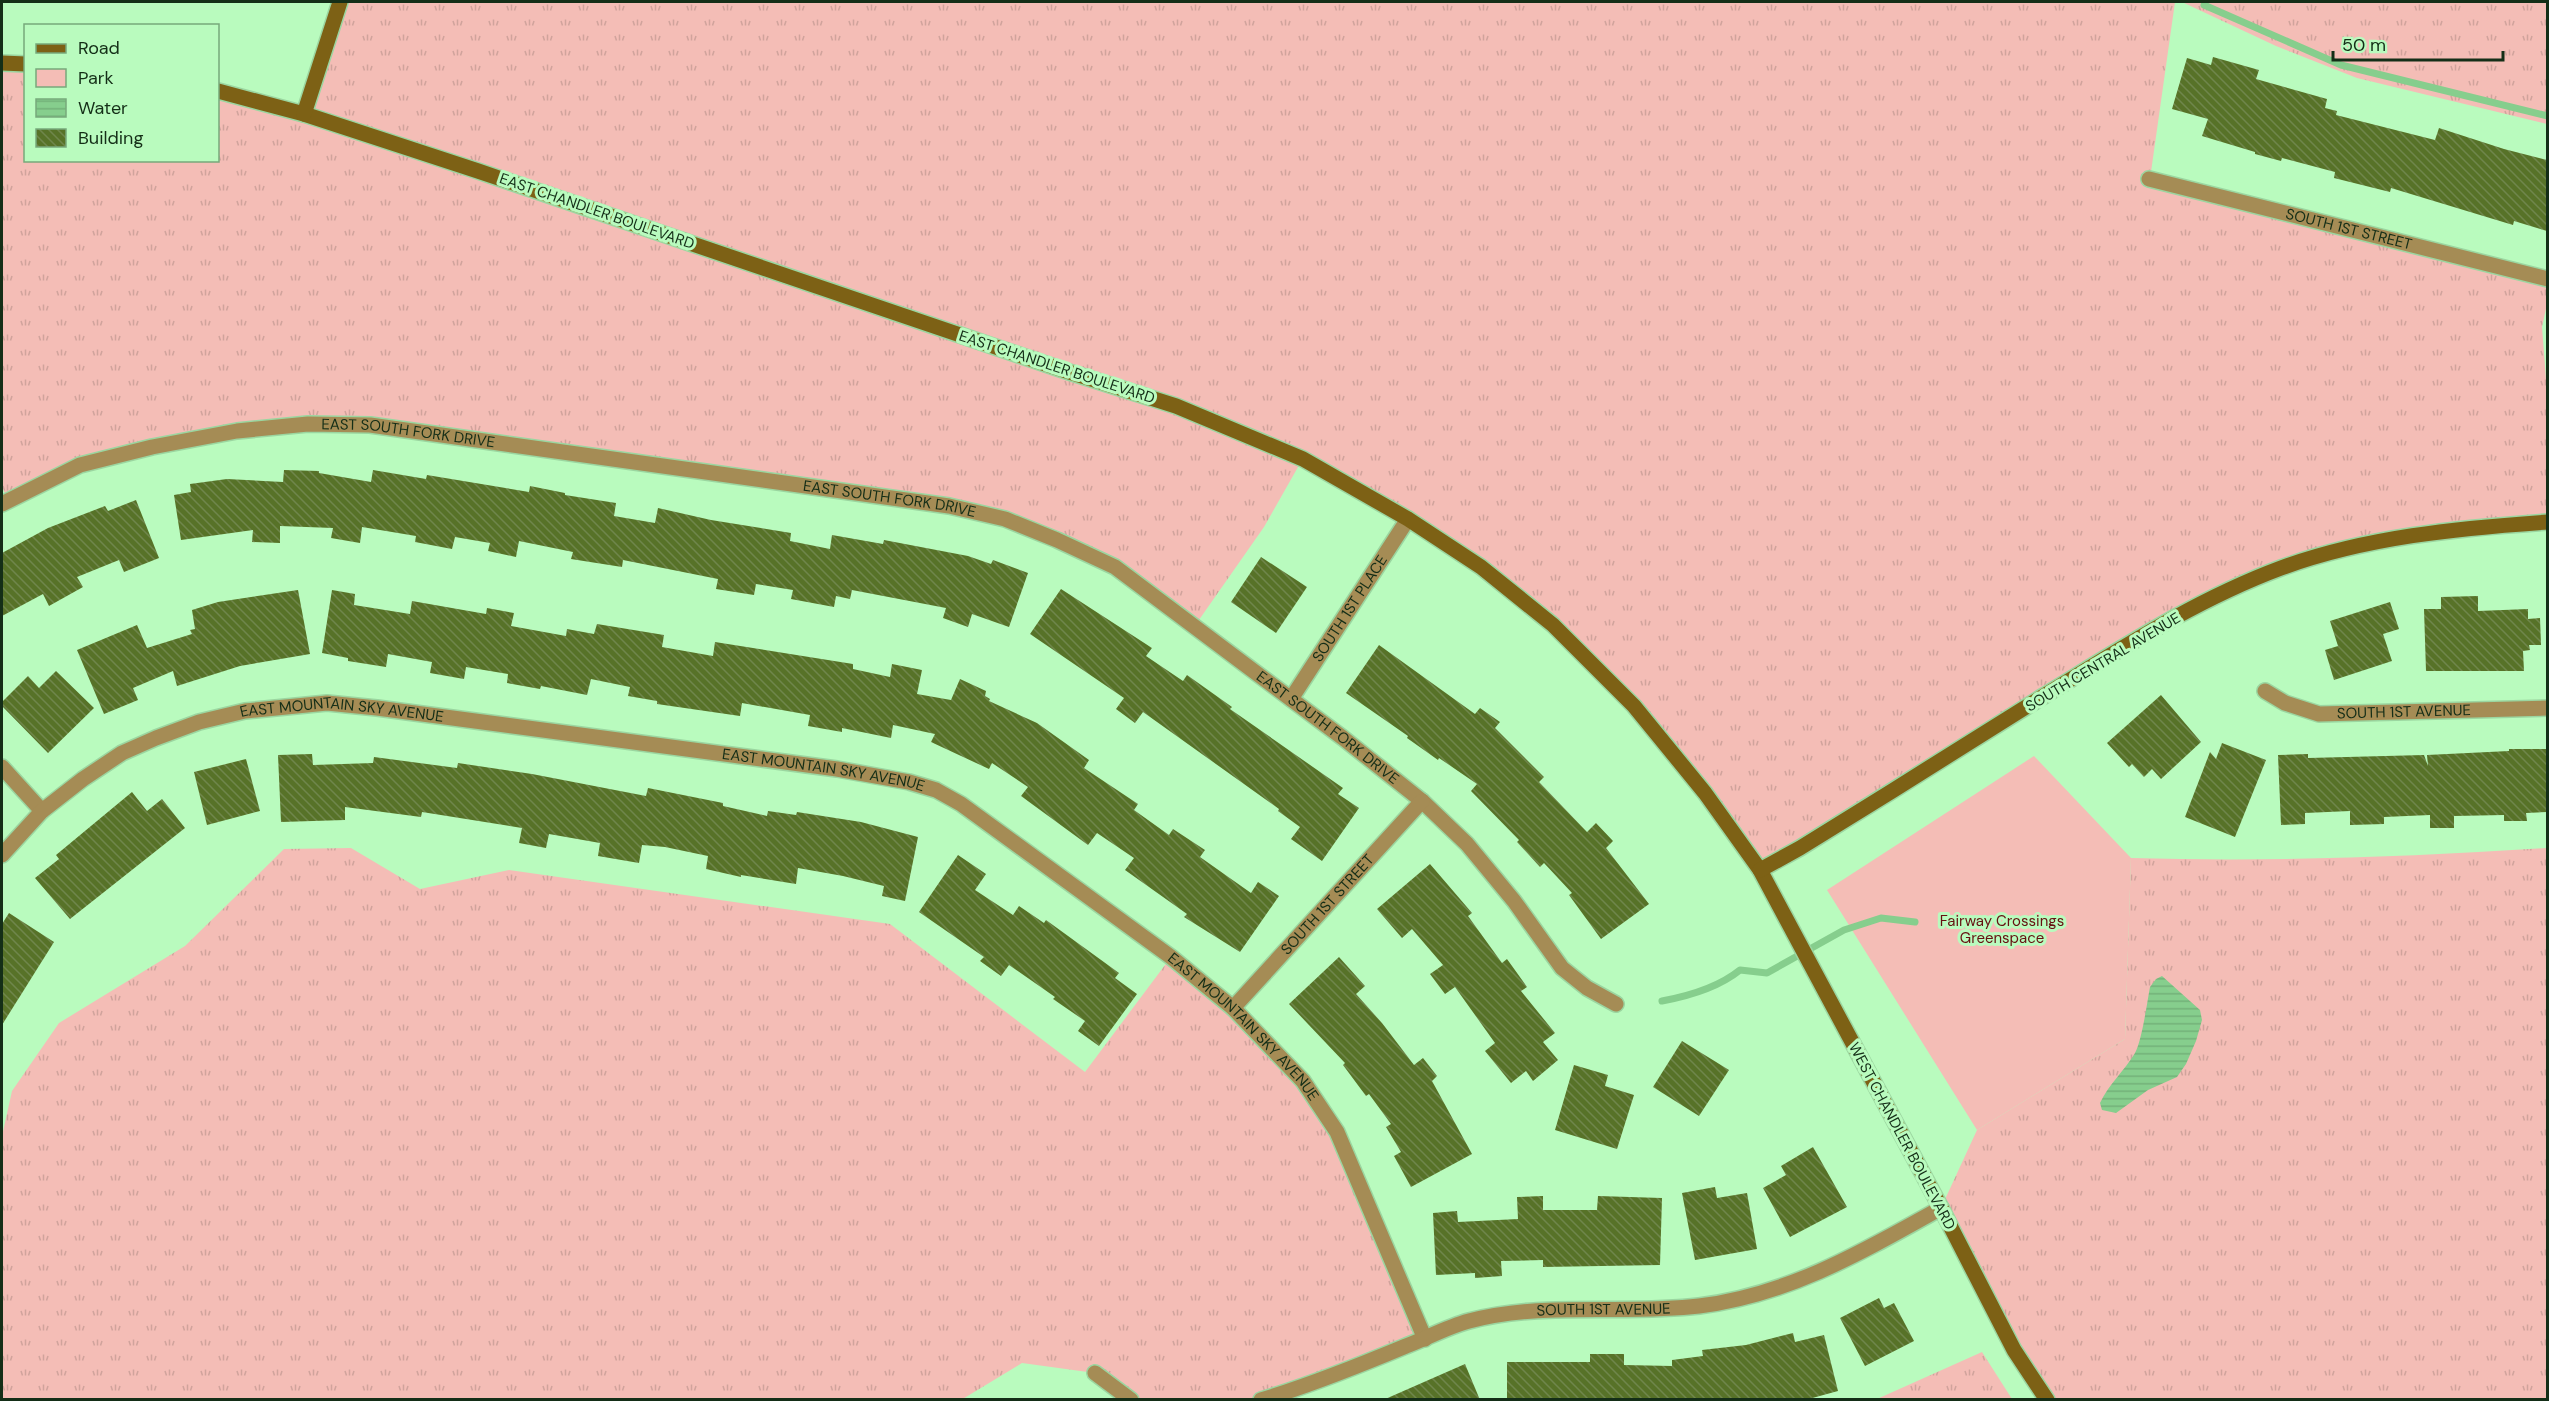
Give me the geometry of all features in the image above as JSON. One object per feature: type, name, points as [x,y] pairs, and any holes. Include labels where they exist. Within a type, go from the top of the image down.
[{"type":"main road","points":[[304,114],[340,2]]},
{"type":"main road","points":[[2,63],[24,64]]},
{"type":"main road","name":"EAST CHANDLER BOULEVARD","points":[[219,91],[304,114],[478,171],[1069,372],[1176,406],[1303,459],[1408,519],[1481,567],[1553,625],[1626,698],[1706,793],[1760,870]]},
{"type":"main road","name":"SOUTH CENTRAL AVENUE","points":[[1760,870],[1800,848],[2143,634],[2222,594],[2281,568],[2337,551],[2487,526],[2547,522]]},
{"type":"main road","name":"WEST CHANDLER BOULEVARD","points":[[1760,870],[1941,1208],[2014,1350],[2047,1400]]},
{"type":"street","name":"SOUTH 1ST STREET","points":[[2149,179],[2547,279]]},
{"type":"street","name":"EAST SOUTH FORK DRIVE","points":[[2,504],[80,465],[152,447],[237,431],[308,424],[369,425],[949,506],[1005,519],[1116,567],[1422,801],[1467,844],[1514,902],[1562,968],[1587,988],[1616,1004]]},
{"type":"street","name":"SOUTH 1ST PLACE","points":[[1291,699],[1408,519]]},
{"type":"street","name":"SOUTH 1ST AVENUE","points":[[2265,691],[2285,703],[2319,714],[2547,708]]},
{"type":"street","name":"EAST MOUNTAIN SKY AVENUE","points":[[2,855],[42,811],[122,753],[199,722],[245,711],[327,703],[837,769],[909,782],[936,790],[960,804],[1171,957],[1233,1008],[1303,1081],[1336,1132],[1425,1339]]},
{"type":"street","points":[[2,767],[42,811]]},
{"type":"street","name":"SOUTH 1ST STREET","points":[[1233,1008],[1422,801]]},
{"type":"street","name":"SOUTH 1ST AVENUE","points":[[1261,1400],[1307,1387],[1469,1321],[1513,1313],[1583,1309],[1651,1310],[1699,1306],[1784,1287],[1853,1257],[1941,1208]]},
{"type":"street","points":[[1095,1372],[1131,1400]]},
{"type":"green space","points":[[340,2],[2175,2],[2150,179],[2547,279],[2547,304],[2542,327],[2548,405],[2547,522],[2387,541],[2222,594],[1760,870],[1634,706],[1481,567],[1302,460],[1264,527],[1194,627],[1115,567],[949,506],[308,424],[80,465],[8,500],[2,487],[2,63],[24,64],[24,162],[219,162],[219,91],[304,114]]},
{"type":"green space","points":[[2182,2],[2547,2],[2547,124],[2357,78],[2276,46]]},
{"type":"green space","name":"Fairway Crossings Greenspace","points":[[2034,756],[2131,858],[2125,1039],[1977,1130],[1827,890]]},
{"type":"green space","points":[[351,848],[420,889],[509,870],[890,924],[1085,1072],[1171,957],[1233,1008],[1337,1132],[1425,1339],[1261,1400],[1131,1399],[1095,1373],[1022,1363],[961,1400],[2,1400],[2,1136],[12,1091],[59,1023],[185,946],[284,849]]},
{"type":"green space","points":[[2547,848],[2547,1399],[2047,1399],[1941,1208],[1977,1130],[2125,1039],[2131,858],[2339,858]]},
{"type":"green space","points":[[1982,1352],[2012,1399],[1877,1399]]},
{"type":"water","points":[[2162,976],[2200,1010],[2202,1020],[2186,1064],[2177,1077],[2148,1090],[2116,1113],[2102,1110],[2100,1103],[2103,1096],[2138,1047],[2150,987],[2156,979]]},
{"type":"building","points":[[2213,57],[2259,70],[2256,79],[2327,99],[2325,108],[2337,111],[2336,115],[2435,140],[2439,128],[2547,160],[2547,231],[2514,221],[2513,225],[2391,188],[2390,192],[2334,178],[2335,172],[2282,158],[2281,161],[2255,154],[2255,152],[2202,136],[2208,119],[2172,109],[2187,58],[2211,65]]},
{"type":"building","points":[[284,470],[319,471],[319,473],[371,482],[373,470],[426,479],[427,475],[529,492],[530,486],[565,493],[565,495],[616,503],[614,516],[655,523],[658,508],[711,520],[791,533],[790,541],[830,549],[832,535],[883,544],[884,540],[968,556],[991,564],[993,560],[1028,573],[1009,627],[972,614],[968,627],[943,618],[946,608],[852,590],[850,599],[836,596],[834,607],[791,599],[793,590],[756,584],[754,595],[716,589],[718,579],[623,560],[622,567],[571,559],[573,552],[519,541],[516,557],[488,551],[490,543],[455,537],[452,549],[415,542],[416,536],[362,527],[360,543],[331,538],[333,528],[280,526],[280,543],[252,542],[253,530],[181,540],[174,495],[191,492],[190,484],[227,479],[283,482]]},
{"type":"building","points":[[136,500],[159,558],[124,572],[119,560],[77,577],[83,587],[49,606],[43,594],[2,616],[2,553],[48,528],[105,506],[108,511]]},
{"type":"building","points":[[1261,557],[1307,587],[1276,633],[1231,602]]},
{"type":"building","points":[[1061,589],[1152,648],[1146,656],[1183,681],[1187,675],[1232,707],[1230,709],[1343,788],[1338,794],[1359,808],[1322,861],[1291,839],[1300,827],[1278,811],[1279,809],[1143,712],[1135,723],[1116,709],[1124,698],[1030,634]]},
{"type":"building","points":[[298,590],[310,654],[240,666],[177,686],[173,671],[133,688],[138,700],[104,714],[77,650],[137,625],[147,648],[192,634],[190,630],[195,629],[192,610],[218,602]]},
{"type":"building","points":[[332,590],[355,594],[354,605],[410,614],[412,601],[486,614],[487,608],[514,613],[511,626],[566,636],[567,629],[594,634],[597,624],[664,635],[662,647],[713,656],[715,642],[853,664],[853,669],[890,677],[892,664],[922,670],[917,694],[951,700],[960,679],[986,691],[985,696],[990,699],[989,701],[1037,723],[1089,760],[1084,768],[1138,804],[1134,810],[1169,835],[1173,829],[1205,850],[1200,857],[1251,893],[1258,882],[1279,896],[1240,952],[1184,917],[1187,914],[1125,870],[1134,858],[1097,833],[1088,845],[1021,796],[1028,787],[992,763],[989,769],[931,742],[935,734],[893,725],[891,738],[842,728],[842,732],[808,726],[810,715],[742,703],[740,716],[657,704],[657,701],[628,696],[630,687],[591,679],[587,695],[541,686],[540,689],[507,683],[508,674],[466,667],[464,679],[430,673],[432,662],[388,654],[386,667],[348,661],[348,658],[322,653]]},
{"type":"building","points":[[2478,596],[2478,611],[2528,609],[2528,619],[2540,618],[2541,645],[2529,645],[2530,650],[2523,651],[2524,671],[2426,671],[2424,609],[2441,609],[2441,597]]},
{"type":"building","points":[[2390,602],[2399,629],[2383,634],[2392,661],[2334,680],[2325,650],[2338,646],[2330,621]]},
{"type":"building","points":[[1379,645],[1475,714],[1480,708],[1500,722],[1495,728],[1544,777],[1539,782],[1587,832],[1596,823],[1613,841],[1606,848],[1649,904],[1601,939],[1569,895],[1572,893],[1544,863],[1540,867],[1517,842],[1519,840],[1471,791],[1477,784],[1439,758],[1438,760],[1346,693]]},
{"type":"building","points":[[56,671],[94,708],[48,753],[2,706],[2,702],[28,676],[39,688]]},
{"type":"building","points":[[2161,695],[2201,742],[2161,779],[2152,769],[2144,777],[2132,764],[2129,767],[2107,743]]},
{"type":"building","points":[[2222,743],[2266,760],[2235,837],[2185,817],[2210,752],[2216,759]]},
{"type":"building","points":[[2509,749],[2547,749],[2547,812],[2526,813],[2527,821],[2504,821],[2504,815],[2454,816],[2454,828],[2430,828],[2430,815],[2384,817],[2384,824],[2350,825],[2350,811],[2305,813],[2305,824],[2281,825],[2278,755],[2308,754],[2308,758],[2424,755],[2428,766],[2427,755],[2509,751]]},
{"type":"building","points":[[312,754],[313,765],[373,763],[374,757],[457,768],[458,763],[532,774],[646,796],[648,788],[723,803],[723,806],[767,816],[768,811],[796,815],[797,812],[861,822],[918,837],[905,901],[882,896],[884,886],[843,876],[798,868],[796,884],[741,875],[741,877],[706,869],[708,856],[665,847],[642,845],[639,863],[598,856],[600,843],[549,834],[546,848],[519,843],[522,828],[422,812],[421,817],[345,807],[345,820],[281,822],[278,755]]},
{"type":"building","points":[[246,759],[260,811],[207,825],[194,772]]},
{"type":"building","points":[[132,792],[147,811],[162,799],[185,828],[70,919],[35,878],[59,859],[56,855]]},
{"type":"building","points":[[958,855],[986,874],[975,890],[1013,915],[1019,906],[1044,923],[1046,920],[1119,973],[1115,978],[1137,994],[1099,1046],[1078,1031],[1085,1021],[1053,999],[1055,997],[1009,965],[1001,976],[980,961],[984,957],[919,912]]},
{"type":"building","points":[[1430,864],[1472,913],[1468,916],[1502,963],[1507,959],[1527,987],[1521,991],[1555,1033],[1543,1042],[1558,1060],[1533,1081],[1526,1071],[1511,1083],[1485,1051],[1495,1043],[1455,987],[1445,994],[1430,974],[1443,965],[1412,929],[1402,938],[1377,909]]},
{"type":"building","points":[[9,913],[54,942],[2,1025],[2,924]]},
{"type":"building","points":[[1339,957],[1365,986],[1356,994],[1414,1065],[1423,1058],[1437,1076],[1432,1081],[1472,1154],[1411,1187],[1394,1156],[1401,1152],[1386,1127],[1391,1124],[1369,1094],[1366,1096],[1343,1065],[1345,1063],[1289,1004]]},
{"type":"building","points":[[1682,1041],[1729,1070],[1699,1116],[1653,1087]]},
{"type":"building","points":[[1574,1065],[1608,1075],[1605,1086],[1634,1095],[1617,1149],[1555,1130]]},
{"type":"building","points":[[1813,1147],[1847,1207],[1790,1237],[1763,1188],[1786,1175],[1781,1166]]},
{"type":"building","points":[[1715,1187],[1717,1198],[1747,1193],[1757,1249],[1695,1260],[1682,1193]]},
{"type":"building","points":[[1543,1196],[1543,1210],[1597,1210],[1598,1196],[1662,1198],[1660,1265],[1543,1267],[1543,1260],[1501,1261],[1502,1276],[1475,1278],[1475,1273],[1436,1275],[1433,1213],[1457,1211],[1458,1222],[1518,1219],[1517,1197]]},
{"type":"building","points":[[1879,1298],[1884,1308],[1894,1303],[1914,1341],[1865,1366],[1840,1318]]},
{"type":"building","points":[[1793,1333],[1795,1342],[1824,1335],[1838,1391],[1805,1400],[1507,1400],[1507,1362],[1590,1362],[1590,1354],[1624,1354],[1624,1365],[1672,1366],[1672,1360],[1703,1356],[1702,1350],[1746,1345]]},
{"type":"building","points":[[1465,1364],[1480,1400],[1383,1400]]},
{"type":"waterway","points":[[2204,5],[2341,65],[2548,116]]},
{"type":"waterway","points":[[1662,1001],[1703,990],[1740,970],[1767,973],[1844,930],[1881,918],[1915,922]]}]
